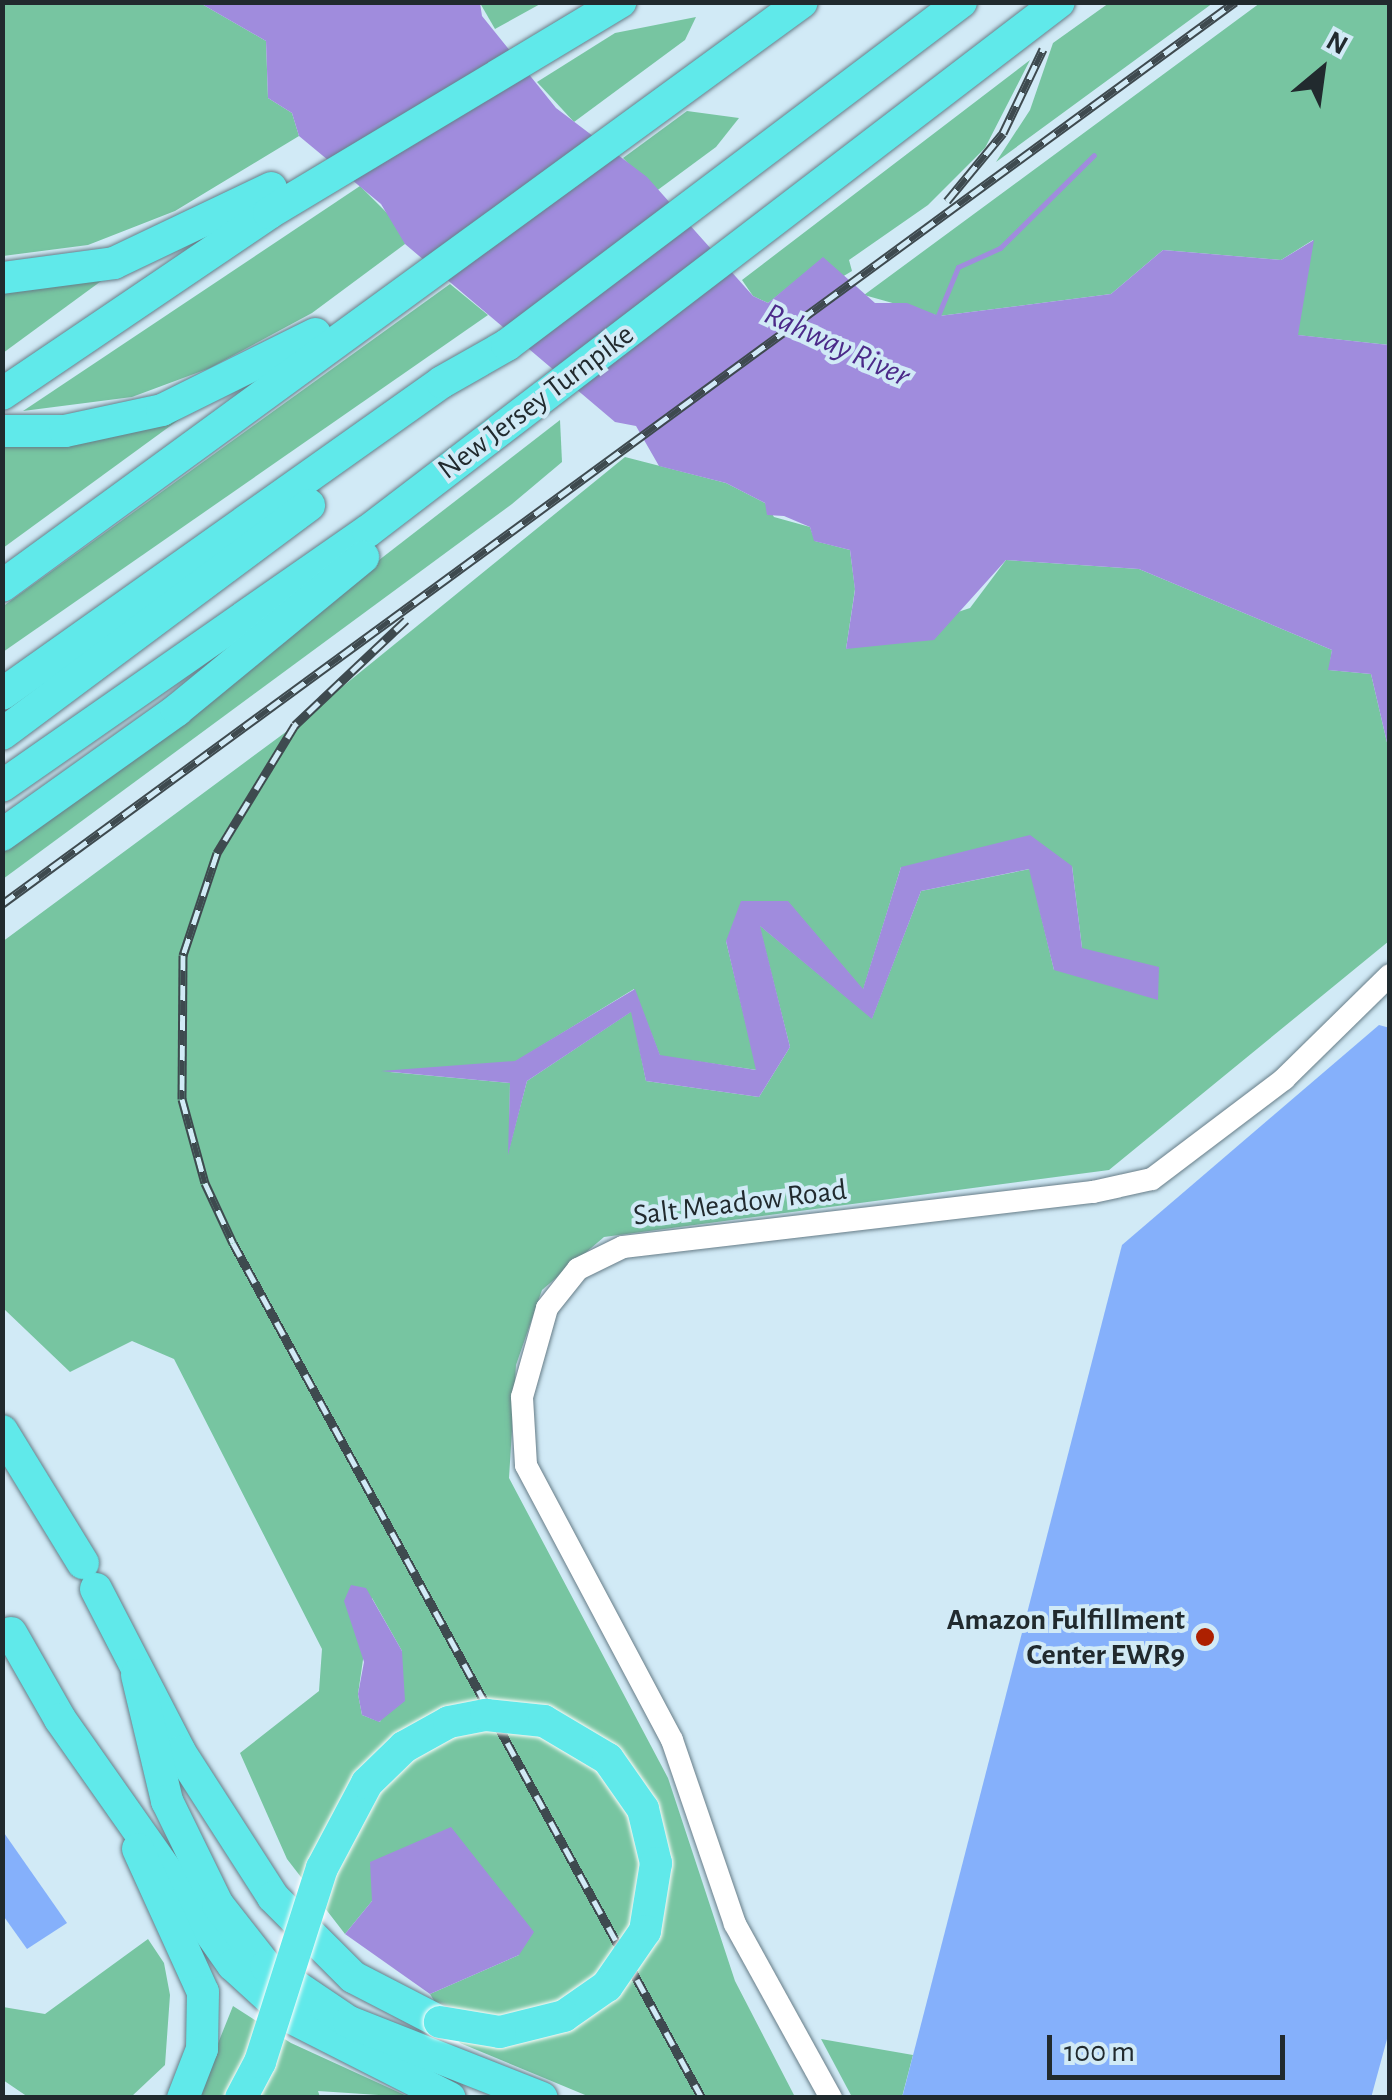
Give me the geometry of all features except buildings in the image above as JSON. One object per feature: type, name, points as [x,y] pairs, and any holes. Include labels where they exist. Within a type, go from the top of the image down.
[{"type":"highway","points":[[13,386],[261,205],[620,2]]},
{"type":"highway","points":[[2,586],[366,309],[802,2]]},
{"type":"highway","name":"New Jersey Turnpike","points":[[2,694],[449,387],[961,2]]},
{"type":"highway","name":"New Jersey Turnpike","points":[[376,535],[418,493],[1059,2]]},
{"type":"highway","points":[[2,278],[114,262],[261,205]]},
{"type":"highway","points":[[2,430],[100,426],[162,410],[262,366],[366,309]]},
{"type":"highway","points":[[2,734],[449,387]]},
{"type":"highway","points":[[2,786],[376,535]]},
{"type":"highway","points":[[2,835],[201,692],[376,535]]},
{"type":"highway","points":[[2,1431],[90,1576],[138,1675],[230,1834],[294,1921],[354,1977],[440,2022],[500,2032],[549,2022],[594,1998],[629,1960],[650,1916],[656,1862],[643,1809],[622,1774],[578,1736],[544,1721],[486,1715],[450,1722],[378,1769],[322,1868],[216,2098]]},
{"type":"highway","points":[[10,1633],[110,1785],[250,1984],[310,2028],[450,2098]]},
{"type":"highway","points":[[138,1675],[167,1801],[218,1905],[266,1966],[349,2022],[542,2098]]},
{"type":"highway","points":[[110,1785],[179,1942],[198,1976],[205,2013],[198,2065],[183,2098]]},
{"type":"highway","points":[[240,2098],[260,2062],[322,1868]]},
{"type":"highway","points":[[159,2098],[192,2035],[179,1942]]},
{"type":"street","name":"Salt Meadow Road","points":[[830,2098],[736,1924],[672,1740],[526,1465],[522,1397],[548,1308],[578,1269],[624,1246],[1093,1192],[1152,1179],[1284,1079],[1390,975]]},
{"type":"green space","points":[[2,3],[200,3],[266,41],[268,98],[292,113],[299,136],[175,211],[88,245],[3,256]]},
{"type":"green space","points":[[480,3],[542,3],[495,29]]},
{"type":"green space","points":[[1109,3],[1213,3],[996,162],[1030,110],[1053,43]]},
{"type":"green space","points":[[1260,3],[1389,3],[1389,345],[1297,335],[1313,240],[1281,260],[1163,250],[1111,294],[939,316],[864,295]]},
{"type":"green space","points":[[696,17],[685,40],[574,122],[537,82],[615,33]]},
{"type":"green space","points":[[1030,60],[985,148],[928,205],[849,260],[852,271],[842,277],[806,273],[768,303],[753,296],[742,280]]},
{"type":"green space","points":[[687,111],[739,118],[716,147],[655,192],[623,158]]},
{"type":"green space","points":[[360,186],[403,229],[405,244],[312,313],[210,368],[132,397],[23,411]]},
{"type":"green space","points":[[108,276],[3,353],[2,281]]},
{"type":"green space","points":[[450,284],[488,315],[3,652],[2,607]]},
{"type":"green space","points":[[188,413],[3,548],[3,437]]},
{"type":"green space","points":[[560,420],[562,462],[512,504],[3,879],[3,851]]},
{"type":"green space","points":[[625,457],[726,483],[765,503],[774,517],[810,527],[815,541],[850,550],[855,589],[846,649],[970,608],[1006,560],[1139,569],[1332,650],[1329,670],[1371,674],[1389,751],[1389,941],[1109,1170],[604,1237],[542,1290],[516,1365],[509,1478],[668,1778],[735,1981],[795,2097],[590,2097],[460,2043],[430,1994],[519,1955],[372,1901],[345,1934],[287,1859],[240,1753],[319,1691],[322,1649],[174,1359],[132,1341],[70,1372],[3,1308],[2,942],[294,726]],"holes":[[[1072,866],[1082,948],[1054,970],[1030,869],[921,891],[872,1018],[759,925],[790,1047],[759,1097],[646,1081],[632,1011],[527,1081],[509,1149],[510,1083],[390,1072],[515,1062],[634,989],[660,1056],[757,1070],[726,941],[788,902],[863,990],[901,867]],[[372,1598],[402,1651],[380,1722],[362,1715],[358,1694]]]},
{"type":"green space","points":[[148,1939],[164,1963],[170,1995],[165,2065],[131,2097],[28,2097],[3,2080],[3,2007],[45,2014]]},
{"type":"green space","points":[[233,2006],[291,2043],[409,2097],[318,2091],[320,2097],[196,2098]]},
{"type":"green space","points":[[821,2039],[913,2055],[902,2097],[852,2097]]},
{"type":"water","name":"Rahway River","points":[[200,3],[480,3],[482,16],[556,108],[647,177],[753,296],[768,303],[823,257],[875,303],[907,303],[939,316],[1111,294],[1163,250],[1281,260],[1314,240],[1298,335],[1389,345],[1389,751],[1371,674],[1328,670],[1332,650],[1139,569],[1006,560],[934,640],[846,649],[855,590],[850,550],[814,541],[810,527],[784,516],[767,515],[765,503],[726,483],[659,466],[636,426],[615,422],[405,244],[381,204],[299,136],[292,113],[268,98],[266,41]]},
{"type":"water","points":[[1030,835],[1072,866],[1082,948],[1159,967],[1158,1000],[1054,970],[1029,869],[921,891],[872,1019],[760,926],[790,1047],[759,1097],[646,1081],[631,1012],[527,1081],[508,1155],[510,1083],[381,1071],[515,1061],[635,989],[660,1055],[756,1070],[726,941],[741,901],[788,901],[863,989],[901,867]]},
{"type":"water","points":[[351,1585],[366,1588],[402,1651],[405,1701],[379,1722],[362,1715],[358,1694],[364,1662],[344,1601]]},
{"type":"water","points":[[451,1827],[534,1932],[519,1955],[430,1994],[345,1934],[372,1901],[370,1862]]},
{"type":"waterway","points":[[937,318],[958,267],[1000,248],[1094,155]]},
{"type":"railway","points":[[2,904],[1235,2]]},
{"type":"railway","points":[[947,201],[1003,133],[1043,49]]},
{"type":"railway","points":[[406,620],[295,725],[217,853],[183,955],[182,1099],[205,1183],[233,1243],[702,2098]]},
{"type":"place","name":"Amazon Fulfillment Center EWR9","points":[[1205,1637]]}]
